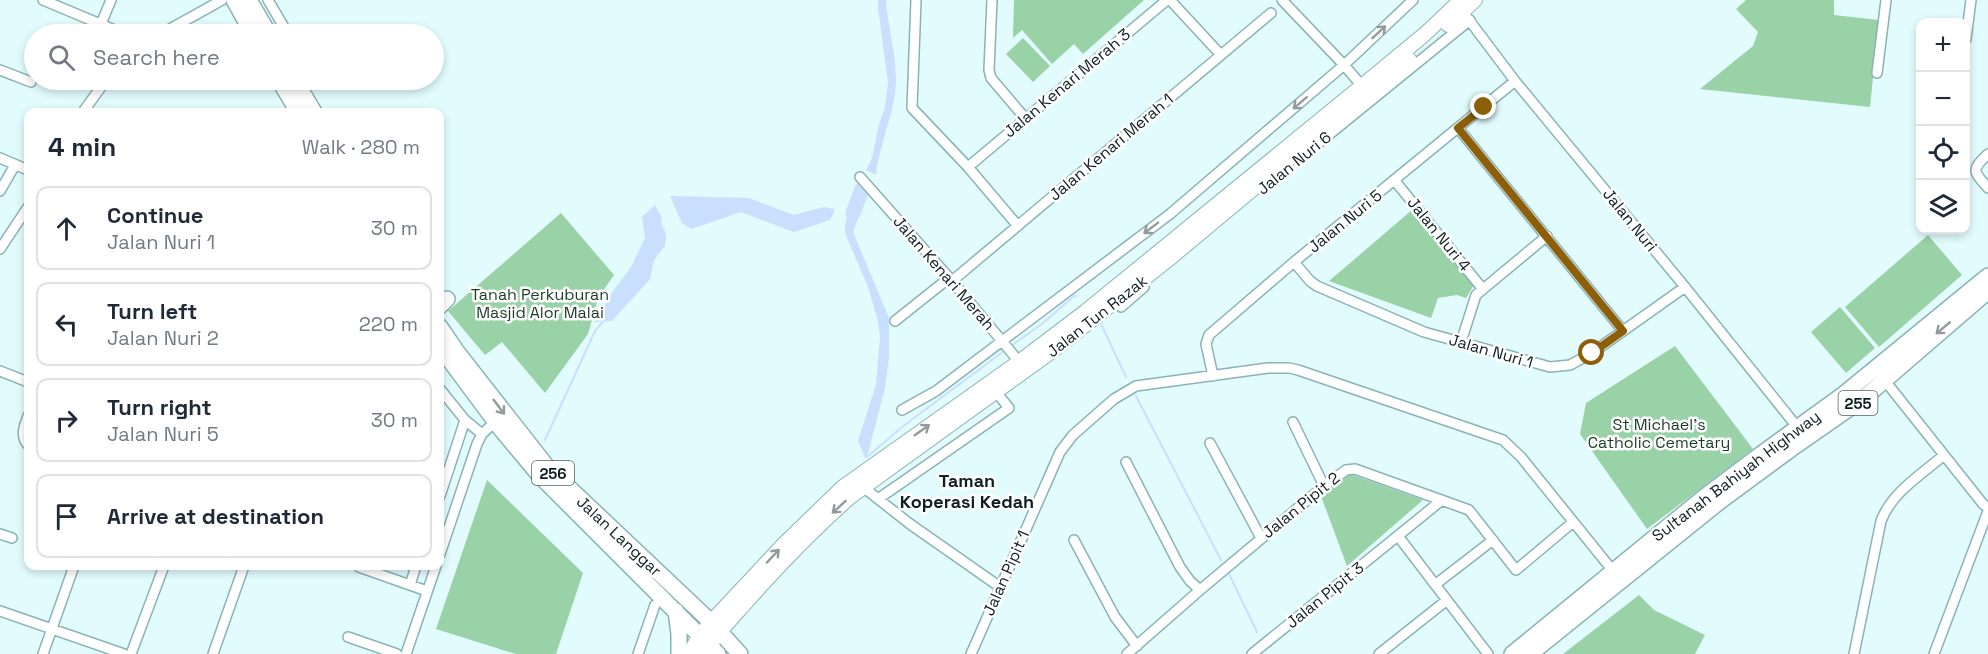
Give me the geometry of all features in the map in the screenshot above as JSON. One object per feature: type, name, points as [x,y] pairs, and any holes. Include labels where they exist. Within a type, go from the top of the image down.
[{"type":"main road","points":[[234,0],[248,24]]},
{"type":"main road","points":[[249,0],[263,24]]},
{"type":"main road","name":"Jalan Tun Razak","points":[[716,626],[784,544],[843,487],[1125,300],[1475,0]]},
{"type":"main road","name":"Jalan Tun Razak","points":[[716,626],[830,514],[862,487],[996,392],[1023,366],[1162,250],[1425,34],[1464,11]]},
{"type":"main road","points":[[285,90],[296,108]]},
{"type":"main road","points":[[301,90],[312,108]]},
{"type":"main road","name":"Sultanah Bahiyah Highway","points":[[1530,654],[1719,502],[1864,398],[1880,374],[1988,276]]},
{"type":"main road","name":"Sultanah Bahiyah Highway","points":[[1512,654],[1741,469],[1880,374],[1988,291]]},
{"type":"main road","points":[[444,325],[457,352]]},
{"type":"main road","name":"Jalan Langgar","points":[[444,333],[548,468],[716,626],[740,654]]},
{"type":"main road","name":"Jalan Langgar","points":[[444,353],[495,423],[556,494],[676,611],[708,647]]},
{"type":"main road","points":[[676,611],[679,654]]},
{"type":"main road","points":[[689,654],[708,647],[716,626]]},
{"type":"street","points":[[43,0],[101,24],[111,0]]},
{"type":"street","points":[[179,24],[222,0]]},
{"type":"street","points":[[268,0],[282,24]]},
{"type":"street","points":[[916,0],[912,108],[968,167],[1017,226]]},
{"type":"street","points":[[992,0],[989,70],[992,78],[1025,118]]},
{"type":"street","points":[[1168,0],[1221,55]]},
{"type":"street","name":"Jalan Kenari Merah 3","points":[[968,167],[1168,0]]},
{"type":"street","points":[[902,410],[936,390],[1170,214],[1344,65],[1413,0]]},
{"type":"street","points":[[1877,73],[1886,0]]},
{"type":"street","points":[[1968,18],[1971,0]]},
{"type":"street","points":[[1288,2],[1362,86]]},
{"type":"street","name":"Jalan Nuri","points":[[1464,11],[1515,81],[1798,428]]},
{"type":"street","name":"Jalan Kenari Merah 1","points":[[895,321],[951,280],[1271,14]]},
{"type":"street","points":[[0,70],[24,79]]},
{"type":"street","name":"Jalan Nuri 5","points":[[1213,376],[1206,344],[1209,335],[1294,262],[1515,81]]},
{"type":"street","points":[[86,108],[99,90]]},
{"type":"street","points":[[1458,128],[1623,331]]},
{"type":"street","points":[[1988,154],[1976,165],[1975,170],[1988,188]]},
{"type":"street","points":[[0,158],[24,168]]},
{"type":"street","points":[[0,190],[15,165]]},
{"type":"street","name":"Jalan Kenari Merah","points":[[860,177],[1023,366]]},
{"type":"street","name":"Jalan Nuri 4","points":[[1395,181],[1482,288]]},
{"type":"street","points":[[0,249],[24,213]]},
{"type":"street","points":[[1461,342],[1473,300],[1482,288],[1547,236]]},
{"type":"street","name":"Jalan Nuri 1","points":[[1294,262],[1317,286],[1424,332],[1540,366],[1560,367],[1592,353],[1685,287]]},
{"type":"street","name":"Jalan Pipit 1","points":[[971,654],[1056,460],[1066,442],[1073,435],[1114,399],[1136,386],[1268,368],[1289,368],[1495,437],[1515,450],[1613,571]]},
{"type":"street","points":[[0,371],[24,380]]},
{"type":"street","points":[[1880,374],[1988,509],[1934,654]]},
{"type":"street","points":[[878,499],[1009,408],[996,392]]},
{"type":"street","points":[[444,394],[465,420],[482,434]]},
{"type":"street","points":[[444,484],[465,420]]},
{"type":"street","points":[[1293,422],[1324,486]]},
{"type":"street","points":[[444,542],[477,444],[482,434],[495,423]]},
{"type":"street","points":[[1210,443],[1261,538]]},
{"type":"street","points":[[1854,654],[1881,521],[1886,508],[1894,497],[1944,455]]},
{"type":"street","points":[[1126,462],[1180,567],[1200,590]]},
{"type":"street","name":"Jalan Pipit 2","points":[[1127,654],[1261,538],[1346,470],[1355,469],[1468,510],[1516,570],[1572,523]]},
{"type":"street","points":[[862,487],[1000,587]]},
{"type":"street","name":"Jalan Pipit 3","points":[[1252,654],[1442,500]]},
{"type":"street","points":[[0,534],[12,538]]},
{"type":"street","points":[[1398,536],[1488,654]]},
{"type":"street","points":[[1074,540],[1115,617],[1137,646]]},
{"type":"street","points":[[1436,584],[1493,540]]},
{"type":"street","points":[[43,654],[73,570]]},
{"type":"street","points":[[131,654],[162,570]]},
{"type":"street","points":[[213,654],[243,570]]},
{"type":"street","points":[[368,570],[427,591]]},
{"type":"street","points":[[410,585],[415,570]]},
{"type":"street","points":[[406,654],[435,570]]},
{"type":"street","points":[[1379,654],[1447,600]]},
{"type":"street","points":[[638,654],[655,605]]},
{"type":"street","points":[[0,611],[124,654]]},
{"type":"street","points":[[348,637],[397,654]]},
{"type":"green space","points":[[1014,0],[1144,0],[1083,54],[1074,44],[1052,64],[1022,30],[1013,38]]},
{"type":"green space","points":[[1746,0],[1834,0],[1834,15],[1879,20],[1870,107],[1700,89],[1753,46],[1758,32],[1736,9]]},
{"type":"green space","points":[[1023,38],[1050,66],[1033,82],[1006,54]]},
{"type":"green space","points":[[1412,210],[1474,285],[1466,298],[1457,295],[1438,298],[1431,318],[1329,281]]},
{"type":"green space","name":"Tanah Perkuburan Masjid Alor Malai","points":[[561,213],[614,275],[598,298],[588,334],[545,393],[502,342],[485,355],[448,311]]},
{"type":"green space","points":[[1928,235],[1962,275],[1879,347],[1845,307]]},
{"type":"green space","points":[[1840,307],[1875,348],[1846,373],[1811,332]]},
{"type":"green space","name":"St Michael's Catholic Cemetary","points":[[1675,346],[1753,449],[1647,529],[1580,434],[1586,403]]},
{"type":"green space","points":[[1350,474],[1423,500],[1347,566],[1321,496]]},
{"type":"green space","points":[[487,480],[583,573],[556,654],[516,654],[436,629]]},
{"type":"green space","points":[[1639,595],[1654,610],[1705,635],[1695,654],[1563,654]]},
{"type":"water","points":[[878,0],[886,0],[896,81],[876,175],[866,170],[872,158],[885,108],[888,82]]},
{"type":"water","points":[[855,192],[865,199],[853,232],[889,318],[889,357],[885,388],[865,458],[858,441],[876,385],[880,337],[868,287],[845,233],[845,225]]},
{"type":"water","points":[[670,196],[749,198],[794,215],[824,207],[834,209],[834,212],[830,220],[794,232],[741,212],[691,229],[682,223]]},
{"type":"water","points":[[655,205],[662,218],[661,222],[666,235],[665,246],[654,260],[650,279],[612,321],[594,322],[631,267],[645,238],[642,217]]},
{"type":"waterway","points":[[853,213],[862,189]]},
{"type":"waterway","points":[[1014,344],[1074,296],[1077,296]]},
{"type":"waterway","points":[[545,440],[595,331],[605,319]]},
{"type":"waterway","points":[[1101,324],[1126,377]]},
{"type":"waterway","points":[[867,457],[902,427],[1004,351]]},
{"type":"waterway","points":[[1136,396],[1221,560]]},
{"type":"waterway","points":[[1229,574],[1257,632]]},
{"type":"district","name":"Taman Koperasi Kedah","points":[[967,490]]},
{"type":"route","points":[[1484,107],[1458,128],[1623,331],[1592,353]]}]
